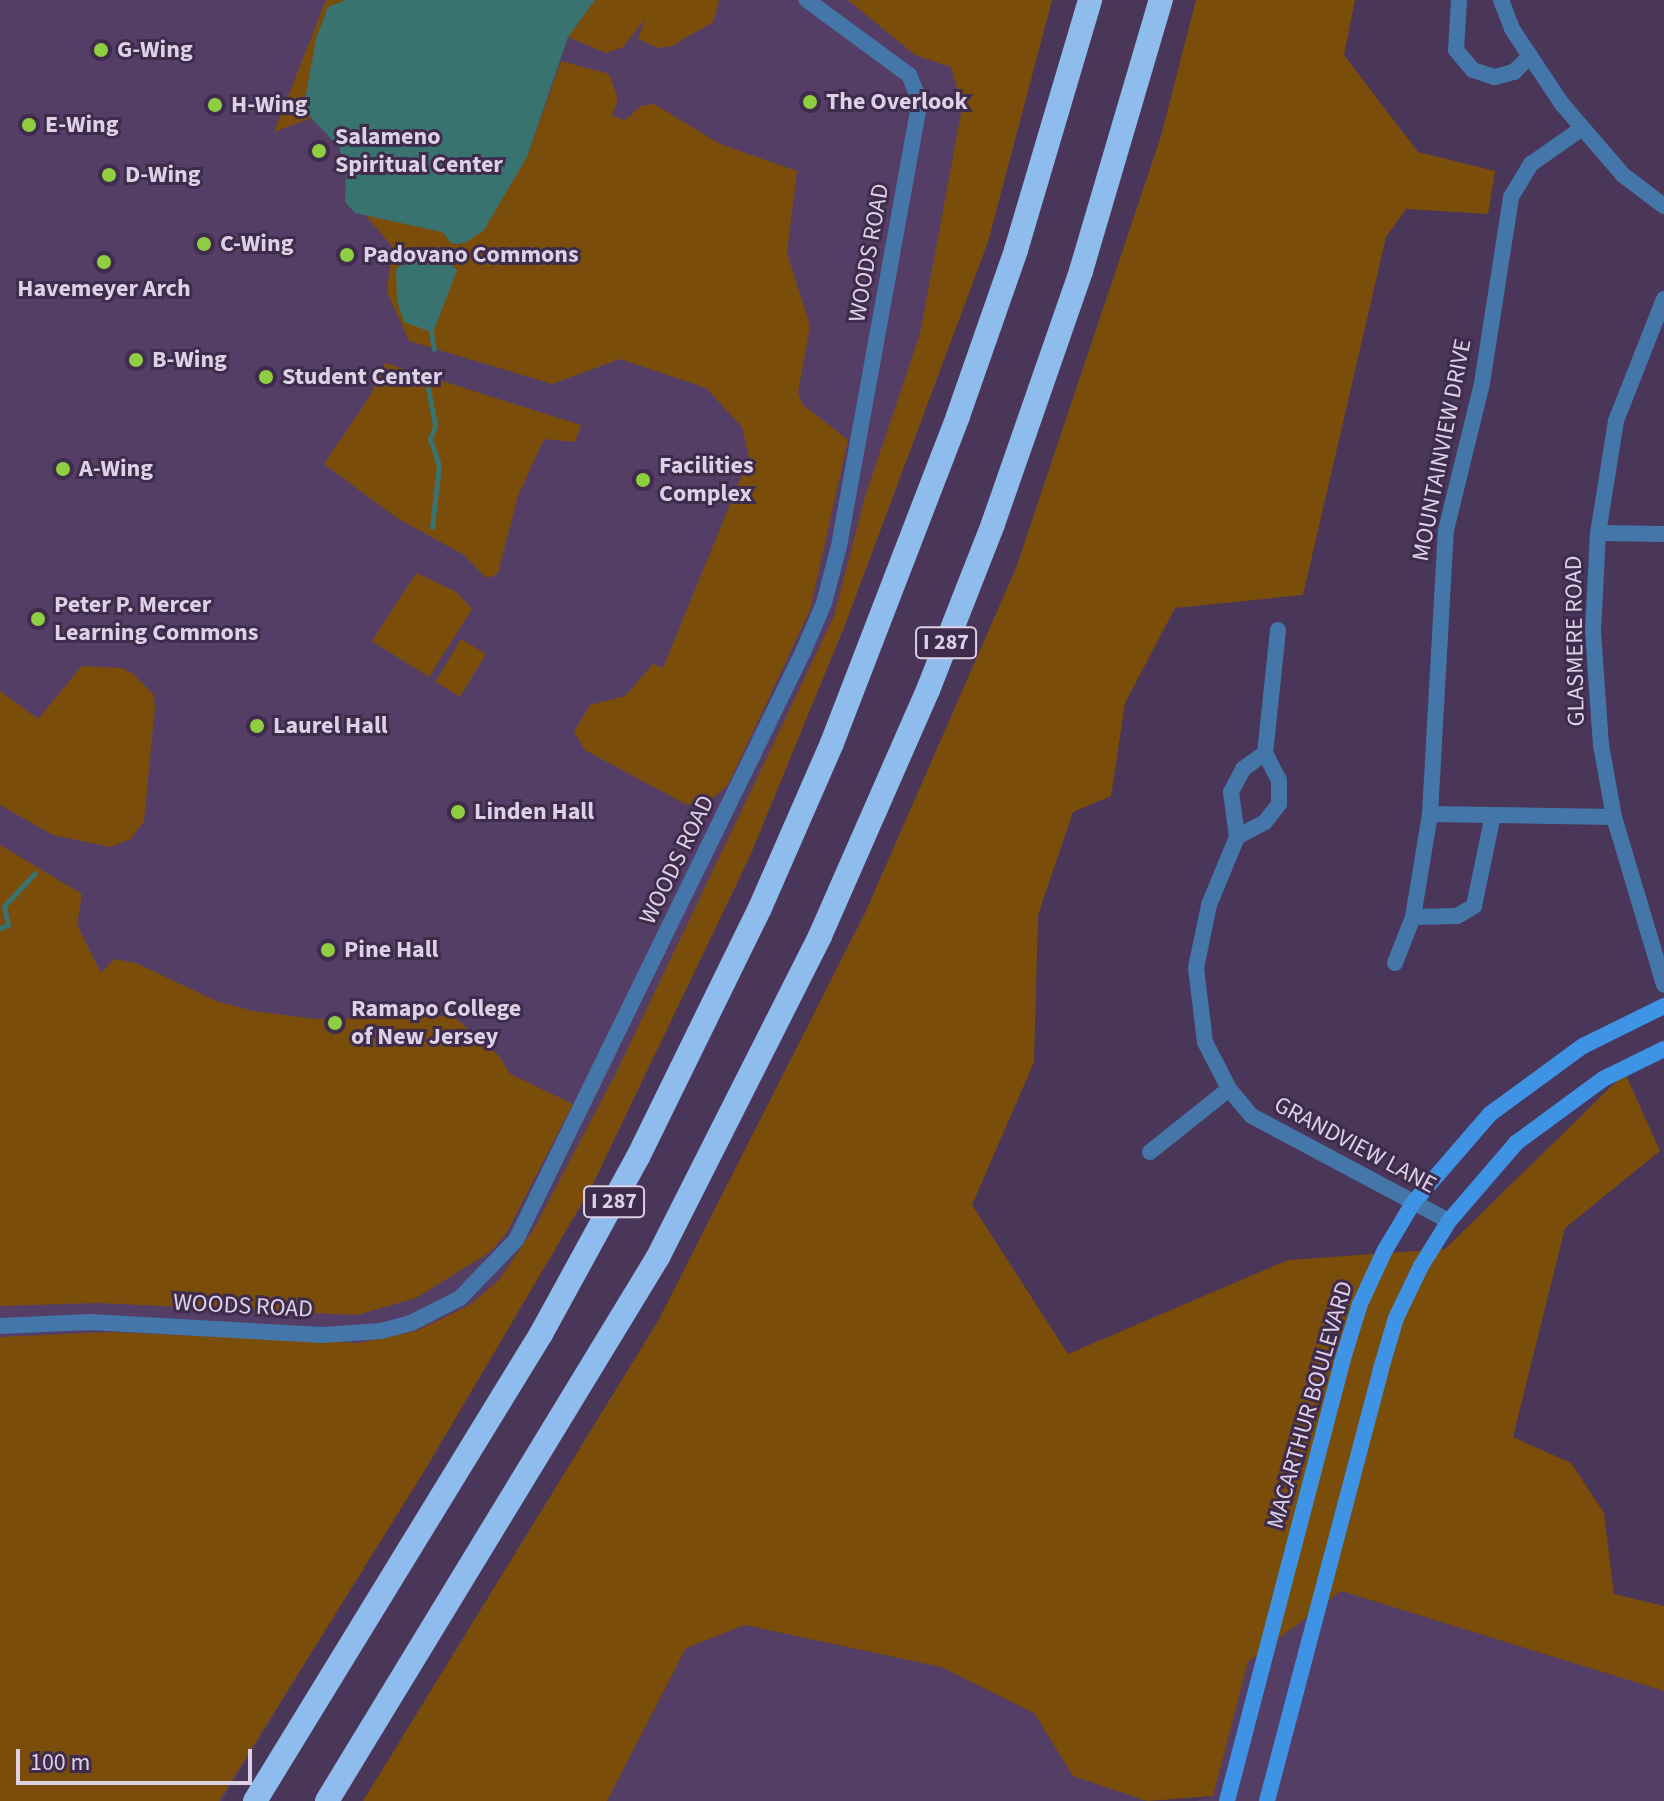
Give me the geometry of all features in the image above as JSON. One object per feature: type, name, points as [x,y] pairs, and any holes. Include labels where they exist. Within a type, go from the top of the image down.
[{"type":"highway","name":"I 287","points":[[255,1801],[548,1321],[742,948],[832,743],[939,470],[1016,250],[1090,0]]},
{"type":"highway","name":"I 287","points":[[327,1801],[658,1257],[820,936],[928,690],[998,509],[1081,271],[1161,0]]},
{"type":"main road","name":"MACARTHUR BOULEVARD","points":[[1227,1801],[1360,1304],[1413,1203],[1479,1125],[1536,1077],[1583,1046],[1664,1006]]},
{"type":"main road","points":[[1267,1801],[1396,1318],[1449,1221],[1516,1143],[1603,1079],[1664,1049]]},
{"type":"street","name":"WOODS ROAD","points":[[0,1326],[90,1322],[323,1335],[381,1331],[411,1323],[460,1298],[516,1240],[796,666],[824,603],[839,546],[920,102],[909,75],[807,0]]},
{"type":"street","points":[[1459,0],[1456,50],[1473,70],[1495,77],[1514,72],[1529,57]]},
{"type":"street","points":[[1501,0],[1529,57],[1581,129],[1623,175],[1664,206]]},
{"type":"street","name":"MOUNTAINVIEW DRIVE","points":[[1395,963],[1413,917],[1430,814],[1444,540],[1482,383],[1511,197],[1531,164],[1581,129]]},
{"type":"street","name":"GLASMERE ROAD","points":[[1664,299],[1616,421],[1598,533],[1595,680],[1614,817],[1664,985]]},
{"type":"street","points":[[1598,533],[1664,534]]},
{"type":"street","points":[[1237,837],[1265,822],[1279,804],[1279,780],[1265,753],[1278,630]]},
{"type":"street","name":"GRANDVIEW LANE","points":[[1265,753],[1243,769],[1231,792],[1237,837],[1209,905],[1196,968],[1205,1042],[1229,1089],[1252,1116],[1295,1143],[1449,1221]]},
{"type":"street","points":[[1430,814],[1614,817]]},
{"type":"street","points":[[1413,917],[1457,916],[1474,906],[1493,815]]},
{"type":"street","points":[[1150,1152],[1229,1089]]},
{"type":"shaded area","name":"Ramapo College of New Jersey","points":[[0,0],[1052,0],[988,242],[845,625],[750,856],[590,1190],[222,1801],[0,1801]]},
{"type":"shaded area","points":[[326,0],[346,0],[328,7],[316,39],[305,100],[311,118],[274,132]]},
{"type":"shaded area","points":[[346,0],[595,0],[568,37],[527,157],[484,230],[465,243],[452,244],[442,232],[355,213],[345,202],[346,174],[339,147],[311,118],[305,100],[316,39],[328,7]]},
{"type":"shaded area","points":[[595,0],[719,0],[713,22],[672,46],[658,48],[638,39],[645,19],[623,47],[606,53],[568,37]]},
{"type":"shaded area","points":[[848,0],[1052,0],[988,242],[845,625],[750,856],[590,1190],[425,1470],[219,1801],[0,1801],[0,1337],[111,1332],[358,1343],[416,1331],[470,1305],[499,1280],[535,1227],[618,1069],[834,616],[865,497],[920,334],[962,108],[951,67],[915,55]]},
{"type":"shaded area","points":[[1196,0],[1355,0],[1344,55],[1418,152],[1495,171],[1488,214],[1406,209],[1386,237],[1303,595],[1175,608],[1125,703],[1111,796],[1073,812],[1038,915],[1034,1062],[972,1205],[1068,1354],[1288,1260],[1445,1249],[1625,1073],[1660,1151],[1565,1228],[1513,1437],[1571,1463],[1604,1513],[1614,1594],[1664,1606],[1664,1691],[1341,1591],[1248,1662],[1213,1796],[1147,1801],[1073,1776],[1034,1713],[941,1667],[745,1625],[686,1648],[607,1801],[363,1801],[658,1321],[866,911],[1016,568],[1161,136]]},
{"type":"shaded area","points":[[561,61],[609,74],[618,99],[612,116],[625,120],[641,106],[654,104],[720,144],[797,171],[787,253],[810,326],[798,392],[802,404],[848,440],[810,610],[728,785],[705,805],[685,804],[585,750],[574,732],[590,705],[625,696],[653,664],[663,668],[749,458],[742,427],[706,388],[620,359],[552,384],[409,341],[387,292],[392,246],[365,215],[442,232],[452,244],[527,157]]},
{"type":"shaded area","points":[[415,255],[444,259],[457,270],[433,333],[404,322],[397,301],[396,269]]},
{"type":"shaded area","points":[[385,363],[581,425],[575,442],[544,439],[518,496],[498,573],[492,577],[485,577],[464,555],[397,518],[324,464],[370,396]]},
{"type":"shaded area","points":[[416,573],[455,591],[472,609],[429,677],[372,641]]},
{"type":"shaded area","points":[[461,639],[486,654],[460,697],[435,682]]},
{"type":"shaded area","points":[[82,666],[122,668],[133,674],[153,694],[155,706],[144,821],[131,839],[110,847],[53,835],[0,805],[0,691],[38,719]]},
{"type":"shaded area","points":[[0,845],[82,894],[77,925],[101,973],[114,959],[136,963],[216,1001],[253,1011],[316,1019],[453,1016],[499,1056],[510,1074],[573,1104],[506,1234],[490,1252],[416,1298],[357,1315],[97,1303],[0,1306]]},
{"type":"shaded area","points":[[1341,1591],[1664,1691],[1664,1801],[1196,1801],[1213,1796],[1248,1662]]},
{"type":"shaded area","points":[[745,1625],[941,1667],[1034,1713],[1073,1776],[1147,1801],[607,1801],[686,1648]]},
{"type":"waterway","points":[[431,333],[434,349]]},
{"type":"waterway","points":[[428,389],[435,426],[430,439],[439,465],[432,527]]},
{"type":"waterway","points":[[0,928],[8,925],[4,906],[35,873]]},
{"type":"place","name":"G-Wing","points":[[101,50]]},
{"type":"place","name":"The Overlook","points":[[810,102]]},
{"type":"place","name":"H-Wing","points":[[215,105]]},
{"type":"place","name":"E-Wing","points":[[29,125]]},
{"type":"place","name":"Salameno Spiritual Center","points":[[319,151]]},
{"type":"place","name":"D-Wing","points":[[109,175]]},
{"type":"place","name":"C-Wing","points":[[204,244]]},
{"type":"place","name":"Padovano Commons","points":[[347,255]]},
{"type":"place","name":"Havemeyer Arch","points":[[104,262]]},
{"type":"place","name":"B-Wing","points":[[136,360]]},
{"type":"place","name":"Student Center","points":[[266,377]]},
{"type":"place","name":"A-Wing","points":[[63,469]]},
{"type":"place","name":"Facilities Complex","points":[[643,480]]},
{"type":"place","name":"Peter P. Mercer Learning Commons","points":[[38,619]]},
{"type":"place","name":"Laurel Hall","points":[[257,726]]},
{"type":"place","name":"Linden Hall","points":[[458,812]]},
{"type":"place","name":"Pine Hall","points":[[328,950]]},
{"type":"place","name":"Ramapo College of New Jersey","points":[[335,1023]]}]
